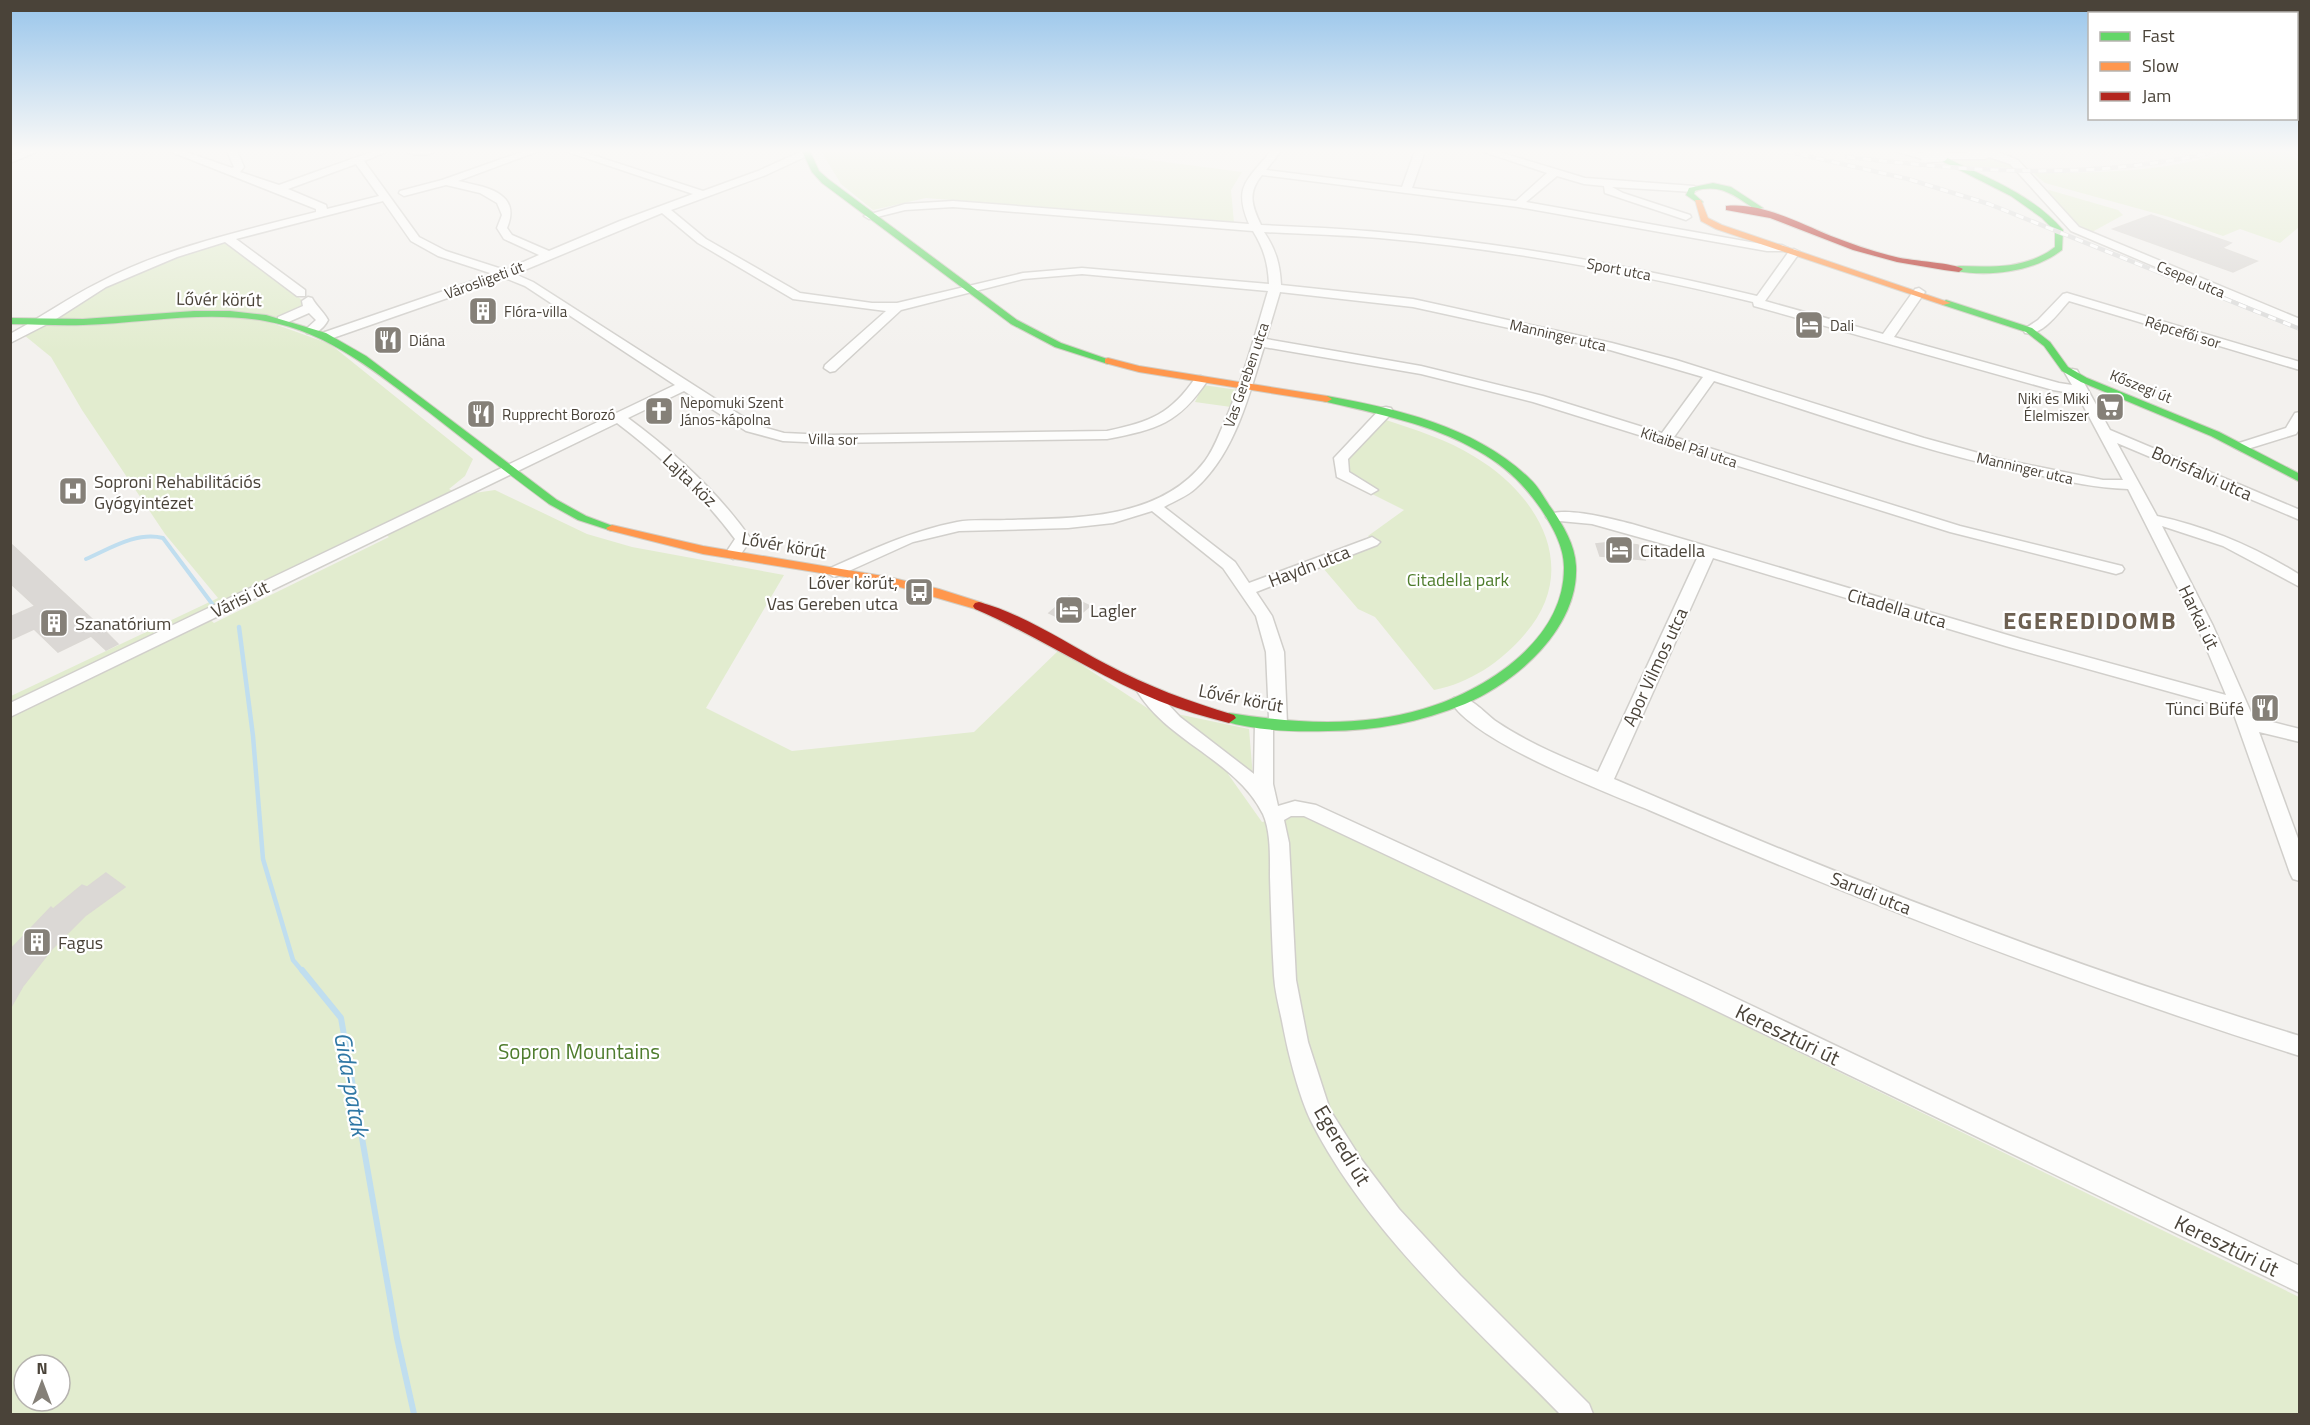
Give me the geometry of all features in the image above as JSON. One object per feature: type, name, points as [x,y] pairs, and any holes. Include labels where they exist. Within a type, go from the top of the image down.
[{"type":"street","points":[[10,339],[85,294],[119,277],[173,255],[227,238],[307,218]]},
{"type":"street","name":"Villa sor","points":[[399,218],[415,239],[427,247],[459,260],[508,273],[529,284],[683,386],[741,422],[765,433],[803,439],[852,440],[1107,435],[1141,428],[1171,416],[1187,402],[1201,380]]},
{"type":"street","points":[[506,218],[502,228],[508,237],[548,255]]},
{"type":"street","name":"Városligeti út","points":[[326,336],[508,273],[641,218]]},
{"type":"street","points":[[675,218],[702,241],[797,296],[872,307],[897,307]]},
{"type":"street","name":"Lővér körút","points":[[10,321],[33,326],[210,314],[240,314],[282,320],[326,336],[399,384],[529,486],[560,507],[589,521],[641,537],[834,572],[969,600],[1004,614],[1146,691],[1206,711],[1271,723],[1339,726],[1386,722],[1460,702],[1490,686],[1531,653],[1557,620],[1570,582],[1571,563],[1567,545],[1544,501],[1530,485],[1484,449],[1436,427],[1386,411],[1323,397],[1201,380],[1104,362],[1060,346],[1028,331],[871,218]]},
{"type":"street","name":"Sport utca","points":[[1114,218],[1379,235],[1516,251],[1684,282],[2058,387],[2080,391]]},
{"type":"street","name":"Vas Gereben utca","points":[[834,572],[908,539],[959,526],[1068,523],[1113,518],[1154,506],[1190,486],[1211,464],[1222,444],[1246,386],[1275,288],[1274,266],[1269,248],[1252,218]]},
{"type":"street","points":[[1594,218],[1788,250]]},
{"type":"street","points":[[1704,218],[1710,223],[1788,250],[2029,330]]},
{"type":"street","points":[[1710,218],[1710,223]]},
{"type":"street","points":[[1773,218],[1878,255],[1946,267],[1988,268],[2024,264],[2049,256],[2059,248],[2059,230],[2047,218]]},
{"type":"street","points":[[1779,218],[1790,223]]},
{"type":"street","name":"Csepel utca","points":[[2065,218],[2075,229],[2300,324]]},
{"type":"street","points":[[227,238],[306,301],[322,320],[311,330]]},
{"type":"street","points":[[1758,302],[1788,250]]},
{"type":"street","name":"Manninger utca","points":[[897,307],[1023,276],[1082,271],[1413,303],[1612,347],[1908,438],[1998,463],[2103,484],[2132,485]]},
{"type":"street","points":[[1886,339],[1919,292]]},
{"type":"street","name":"Répcefői sor","points":[[2029,330],[2042,323],[2067,297],[2300,366]]},
{"type":"street","points":[[282,320],[306,301]]},
{"type":"street","points":[[830,368],[897,307]]},
{"type":"street","name":"Kőszegi út","points":[[2029,330],[2047,344],[2062,365],[2072,374],[2241,447],[2300,479]]},
{"type":"street","name":"Kitaibel Pál utca","points":[[1259,342],[1421,370],[1538,399],[1955,529],[2116,569]]},
{"type":"street","name":"Harkai út","points":[[2072,374],[2151,519],[2205,626],[2246,722],[2300,873]]},
{"type":"street","points":[[1666,438],[1711,376]]},
{"type":"street","name":"Várisi út","points":[[10,711],[683,386]]},
{"type":"street","points":[[1371,490],[1342,474],[1341,458],[1386,411]]},
{"type":"street","name":"Lajta köz","points":[[617,416],[640,433],[724,513],[742,539],[733,554]]},
{"type":"street","points":[[2241,447],[2295,433],[2300,416]]},
{"type":"street","name":"Borisfalvi utca","points":[[2105,433],[2300,516]]},
{"type":"street","points":[[470,488],[485,464],[488,452]]},
{"type":"street","name":"Várisi út","points":[[470,488],[494,483],[529,486]]},
{"type":"street","name":"Egeredi út","points":[[1154,506],[1229,565],[1264,616],[1275,652],[1271,723],[1262,771],[1279,843],[1285,980],[1297,1042],[1320,1113],[1352,1167],[1390,1218],[1451,1284],[1579,1414]]},
{"type":"street","name":"Citadella utca","points":[[1554,517],[1570,516],[1615,524],[2015,643],[2239,705]]},
{"type":"street","points":[[2151,519],[2189,527],[2221,538],[2300,582]]},
{"type":"street","name":"Haydn utca","points":[[1246,590],[1372,542]]},
{"type":"street","name":"Apor Vilmos utca","points":[[1603,782],[1708,552]]},
{"type":"street","name":"Egeredi út","points":[[1146,691],[1158,709],[1240,770],[1269,808]]},
{"type":"street","name":"Sarudi utca","points":[[1460,702],[1500,735],[1603,782],[1874,895],[2074,974],[2300,1046]]},
{"type":"street","points":[[2246,722],[2300,736]]},
{"type":"street","name":"Keresztúri út","points":[[1269,808],[1284,811],[1295,808],[1309,810],[1709,996],[2300,1280]]},
{"type":"green space","points":[[1166,218],[1234,218],[1234,223]]},
{"type":"green space","points":[[2070,218],[2118,218],[2092,232]]},
{"type":"green space","points":[[2170,218],[2299,218],[2299,227],[2280,243],[2240,229],[2223,236]]},
{"type":"green space","name":"Sopron Mountains","points":[[223,239],[306,304],[269,322],[330,344],[473,459],[465,476],[449,489],[461,495],[495,490],[587,534],[632,547],[784,575],[706,708],[792,751],[974,732],[1059,650],[1240,769],[1228,774],[1262,822],[1305,811],[2299,1297],[2299,1414],[11,1414],[11,696],[218,598],[165,534],[82,410],[51,357],[24,335],[127,275]],"holes":[[[382,532],[389,537],[214,623],[207,617]]]},
{"type":"green space","points":[[1203,385],[1238,390],[1231,407],[1195,402]]},
{"type":"green space","name":"Citadella park","points":[[1383,419],[1453,445],[1498,473],[1518,492],[1534,513],[1545,536],[1551,560],[1550,585],[1542,610],[1516,644],[1506,654],[1472,677],[1434,690],[1375,617],[1358,609],[1323,568],[1376,544],[1368,536],[1404,510],[1358,487],[1365,481],[1347,472],[1342,457]]},
{"type":"green space","points":[[1177,714],[1249,729],[1253,777],[1227,752]]},
{"type":"building","points":[[2144,218],[2158,218],[2231,243],[2222,248],[2257,261],[2233,272],[2113,229]]},
{"type":"building","name":"Flóra-villa","points":[[484,304],[496,312],[482,317],[471,309]]},
{"type":"building","name":"Citadella","points":[[1613,542],[1638,545],[1645,560],[1600,556],[1596,544]]},
{"type":"building","name":"Szanatórium","points":[[10,543],[118,644],[106,650],[91,636],[58,652],[34,629],[10,640],[10,617],[35,606],[10,583]]},
{"type":"building","name":"Lagler","points":[[1069,596],[1090,606],[1070,623],[1049,613]]},
{"type":"building","name":"Fagus","points":[[106,873],[125,887],[85,916],[51,950],[23,986],[10,1009],[10,950],[51,907],[53,909],[82,885],[87,887]]},
{"type":"waterway","name":"Gida-patak","points":[[86,559],[133,539],[153,536],[163,538],[213,605]]},
{"type":"waterway","name":"Gida-patak","points":[[239,627],[253,736],[263,859],[293,960],[303,972]]},
{"type":"waterway","name":"Gida-patak","points":[[302,970],[341,1018],[397,1338],[414,1414]]},
{"type":"railway","points":[[2023,218],[2300,329]]},
{"type":"traffic: fast","points":[[873,218],[1014,322],[1058,345],[1108,361]]},
{"type":"traffic: fast","points":[[1959,269],[2012,268],[2049,256],[2059,248],[2059,230],[2046,218]]},
{"type":"traffic: fast","points":[[1946,303],[2029,330],[2047,344],[2065,369],[2084,380],[2215,434],[2300,479]]},
{"type":"traffic: fast","points":[[10,321],[83,322],[194,314],[230,314],[266,318],[301,327],[323,335],[363,358],[553,502],[582,518],[612,528]]},
{"type":"traffic: fast","points":[[1229,718],[1308,727],[1348,726],[1387,722],[1426,713],[1462,700],[1497,681],[1528,656],[1558,616],[1567,592],[1570,568],[1563,538],[1532,488],[1505,464],[1482,449],[1433,426],[1380,410],[1327,399]]},
{"type":"traffic: slow","points":[[1703,218],[1719,227],[1946,303]]},
{"type":"traffic: slow","points":[[1108,361],[1139,369],[1327,399]]},
{"type":"traffic: slow","points":[[612,528],[703,550],[889,581],[979,606]]},
{"type":"traffic: jam","points":[[1777,218],[1885,257],[1914,264],[1959,269]]},
{"type":"traffic: jam","points":[[979,606],[1011,619],[1163,697],[1229,718]]},
{"type":"place","name":"Flóra-villa","points":[[483,311]]},
{"type":"place","name":"Dali","points":[[1809,325]]},
{"type":"place","name":"Diána","points":[[388,340]]},
{"type":"place","name":"Niki és Miki Élelmiszer","points":[[2110,407]]},
{"type":"place","name":"Nepomuki Szent János-kápolna","points":[[659,411]]},
{"type":"place","name":"Rupprecht Borozó","points":[[481,414]]},
{"type":"place","name":"Soproni Rehabilitációs Gyógyintézet","points":[[73,491]]},
{"type":"place","name":"Citadella","points":[[1619,550]]},
{"type":"place","name":"Lőver körút, Vas Gereben utca","points":[[919,592]]},
{"type":"place","name":"Lagler","points":[[1069,610]]},
{"type":"place","name":"Szanatórium","points":[[54,623]]},
{"type":"place","name":"Tünci Büfé","points":[[2265,708]]},
{"type":"place","name":"Fagus","points":[[37,942]]},
{"type":"district","name":"EGEREDIDOMB","points":[[2090,620]]}]
